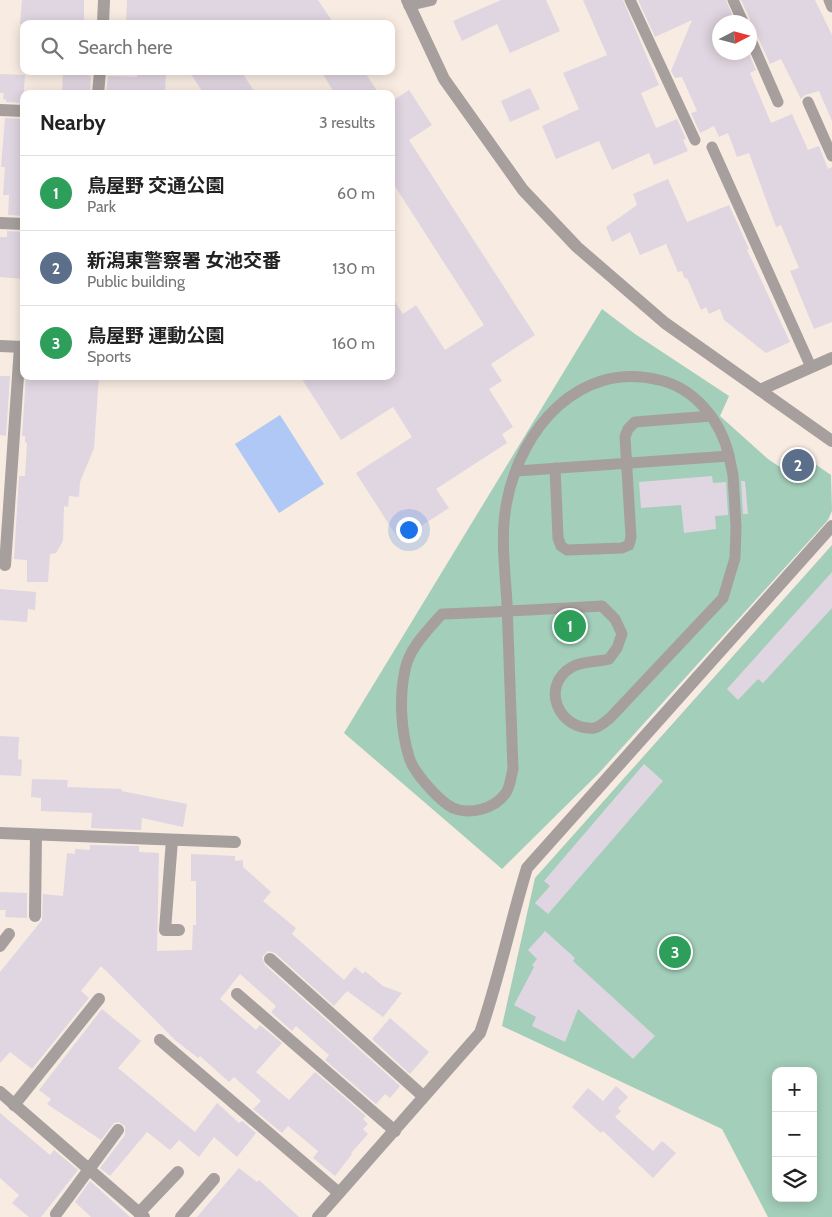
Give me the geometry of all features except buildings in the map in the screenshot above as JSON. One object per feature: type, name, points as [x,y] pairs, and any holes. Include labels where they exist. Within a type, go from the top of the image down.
[{"type":"street","points":[[102,20],[104,0]]},
{"type":"street","points":[[431,0],[408,3],[444,79],[523,190],[577,247],[664,323],[832,441]]},
{"type":"street","points":[[98,90],[100,75]]},
{"type":"street","points":[[0,110],[20,111]]},
{"type":"street","points":[[0,223],[20,224]]},
{"type":"street","points":[[0,346],[20,347]]},
{"type":"street","points":[[760,390],[832,358]]},
{"type":"street","points":[[5,564],[20,373]]},
{"type":"street","points":[[318,1217],[480,1033],[492,998],[511,919],[526,868],[832,526]]},
{"type":"street","points":[[0,833],[36,836],[235,842]]},
{"type":"street","points":[[35,916],[36,836]]},
{"type":"street","points":[[172,840],[166,930],[179,930]]},
{"type":"street","points":[[0,946],[9,934]]},
{"type":"street","points":[[270,959],[423,1096]]},
{"type":"street","points":[[237,994],[395,1131]]},
{"type":"street","points":[[14,1105],[99,999]]},
{"type":"street","points":[[160,1040],[339,1193]]},
{"type":"street","points":[[0,1092],[142,1215],[178,1172]]},
{"type":"street","points":[[56,1214],[88,1168],[118,1130]]},
{"type":"street","points":[[181,1217],[214,1179]]},
{"type":"lane","points":[[630,0],[695,140]]},
{"type":"lane","points":[[733,0],[740,15]]},
{"type":"lane","points":[[829,0],[832,7]]},
{"type":"lane","points":[[757,54],[778,102]]},
{"type":"lane","points":[[808,102],[832,156]]},
{"type":"lane","points":[[712,146],[811,368]]},
{"type":"lane","points":[[729,456],[717,422],[711,416],[683,390],[665,381],[646,376],[626,376],[594,382],[563,401],[543,420],[517,471],[507,500],[504,526],[507,611],[513,769],[506,794],[492,806],[477,811],[454,808],[438,796],[418,774],[409,758],[403,725],[405,669],[418,642],[442,614],[507,611],[602,606],[615,619],[622,634],[617,648],[609,659],[573,666],[560,676],[555,689],[556,706],[567,719],[579,727],[596,728],[610,718],[723,598],[736,558],[733,475],[729,456]]},
{"type":"lane","points":[[555,468],[558,538],[561,546],[567,550],[622,548],[629,545],[632,537],[625,437],[628,429],[635,422],[711,416]]},
{"type":"lane","points":[[517,471],[729,456]]},
{"type":"green space","points":[[602,309],[635,334],[729,396],[720,416],[768,459],[802,482],[815,464],[831,475],[832,511],[828,520],[599,773],[502,869],[344,733]]},
{"type":"green space","points":[[832,545],[832,1217],[768,1217],[722,1129],[502,1026],[535,878]]},
{"type":"water","points":[[280,415],[324,484],[279,513],[235,444]]},
{"type":"place","name":"新潟東警察署 女池交番","points":[[798,465]]},
{"type":"place","name":"鳥屋野 交通公園","points":[[570,626]]},
{"type":"place","name":"鳥屋野 運動公園","points":[[675,952]]}]
